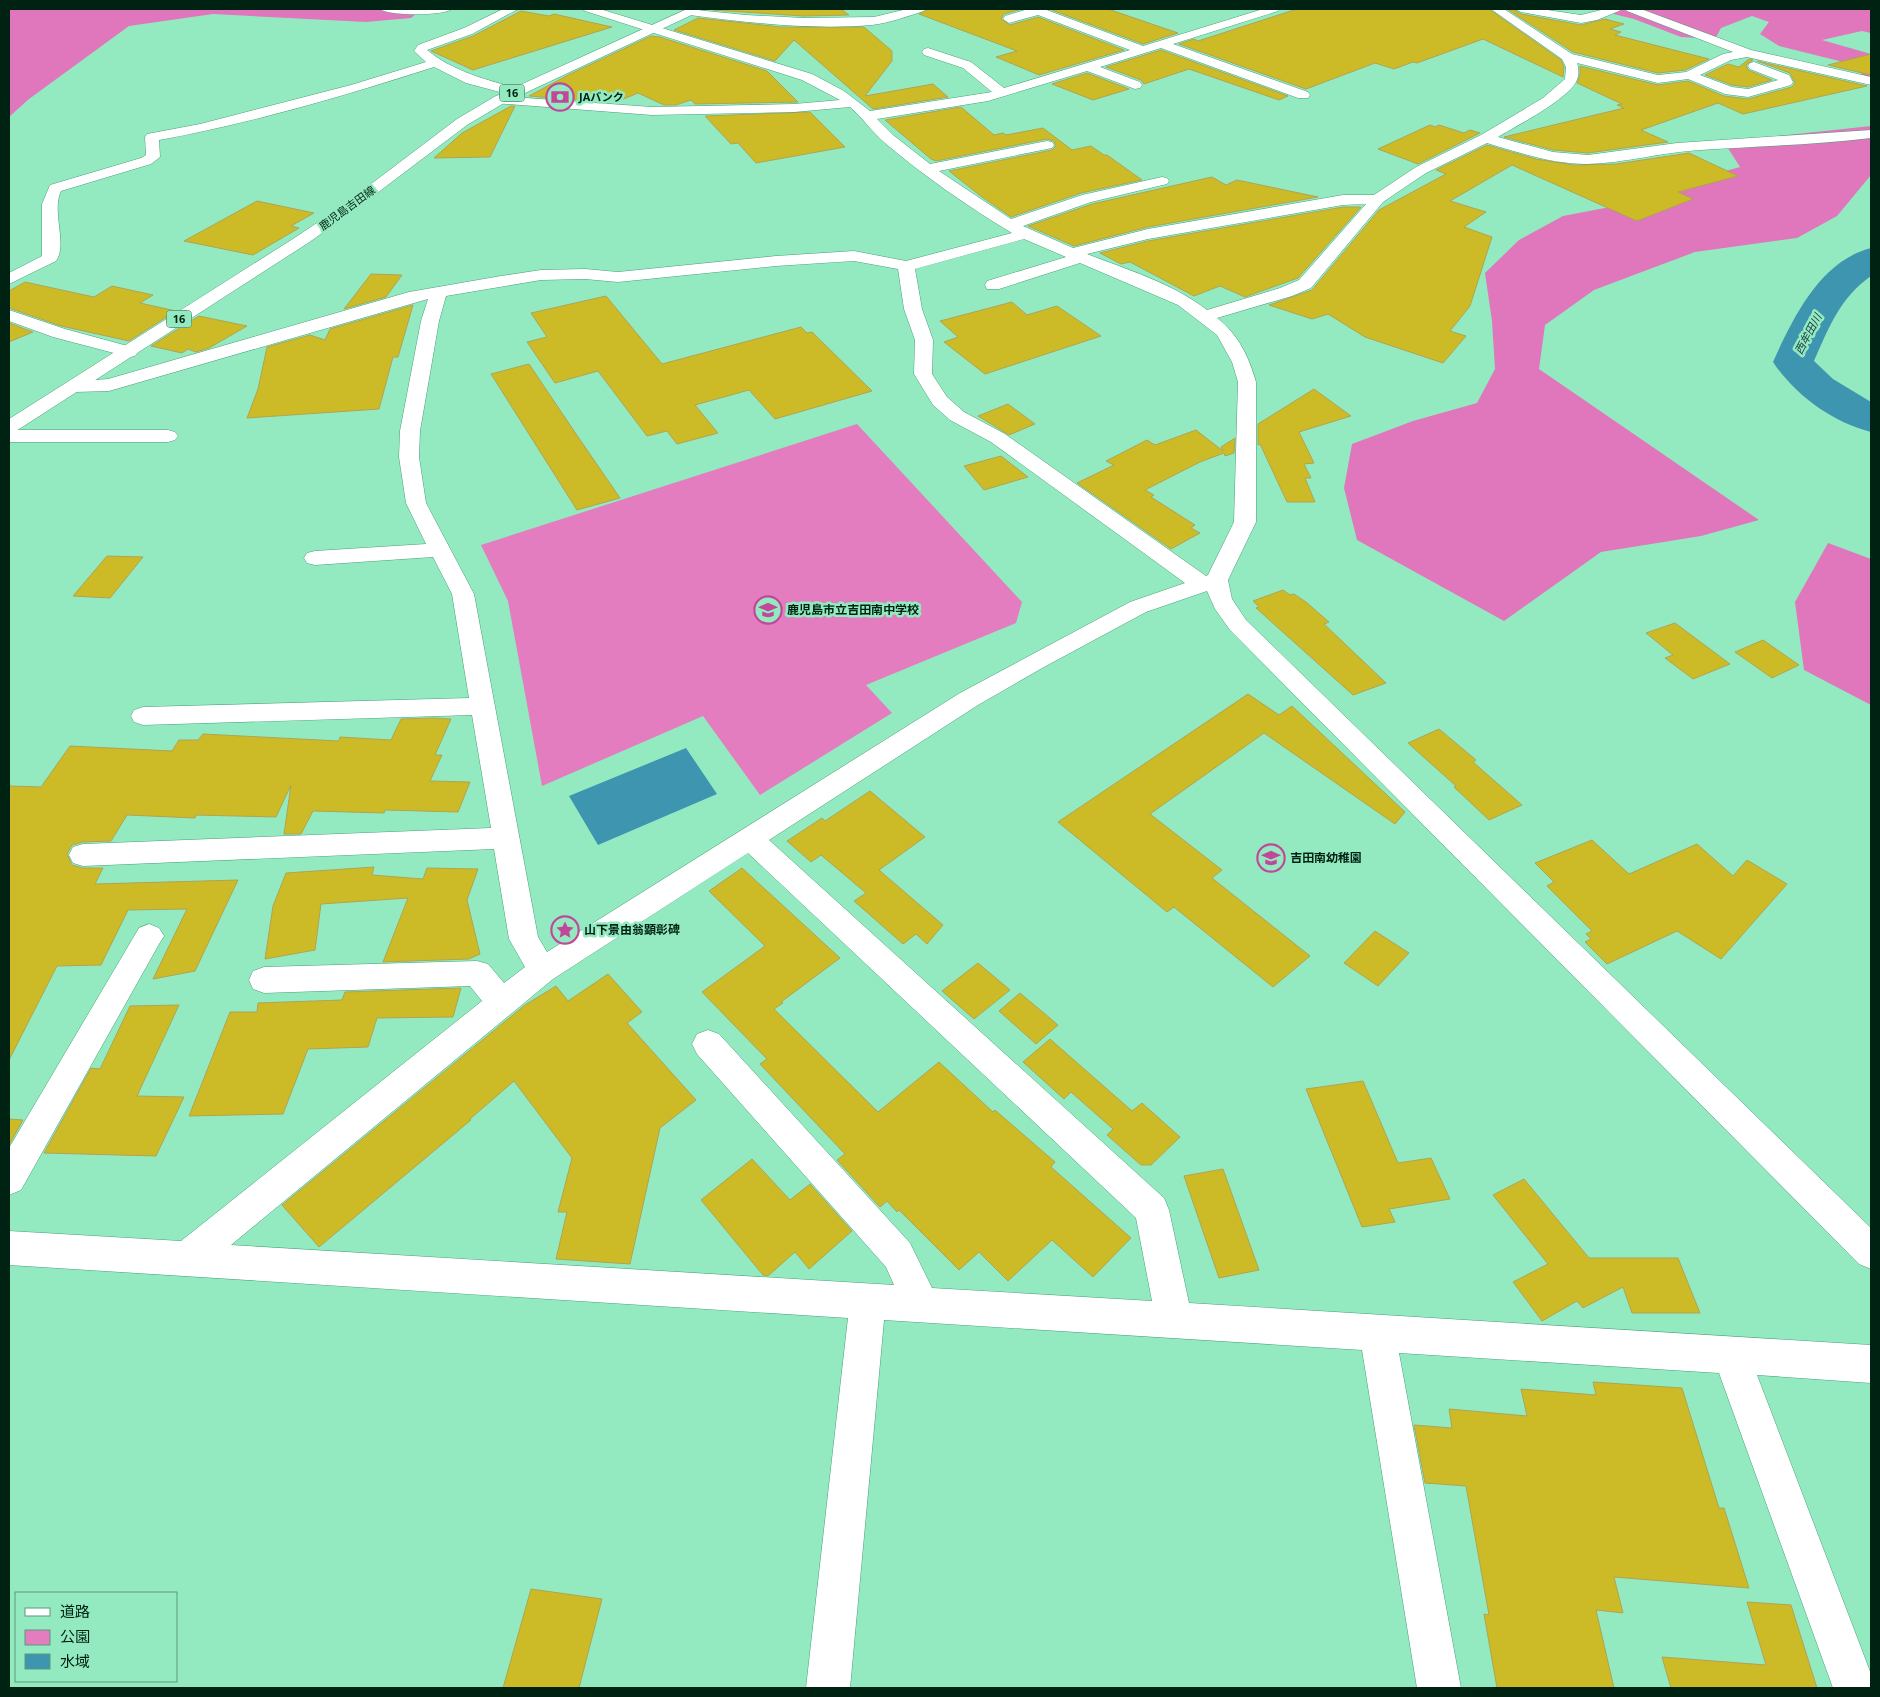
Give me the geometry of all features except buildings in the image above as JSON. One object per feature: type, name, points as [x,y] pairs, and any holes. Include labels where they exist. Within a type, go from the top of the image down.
[{"type":"street","points":[[386,9],[414,11],[446,9]]},
{"type":"street","points":[[512,9],[468,31],[422,48],[420,51],[435,64],[471,80],[515,92]]},
{"type":"street","points":[[189,1257],[542,970],[969,699],[1036,661],[1138,608],[1210,582],[1245,522],[1247,382],[1241,362],[1224,332],[1205,316],[1184,301],[1159,289],[1025,234],[975,204],[888,139],[867,116],[841,93],[807,77],[589,9]]},
{"type":"street","points":[[780,21],[823,9]]},
{"type":"street","points":[[693,10],[736,18],[780,21],[874,21],[920,9]]},
{"type":"street","points":[[867,116],[1002,93],[1274,9]]},
{"type":"street","points":[[1497,9],[1568,57],[1658,79],[1690,75],[1727,57],[1747,53]]},
{"type":"street","points":[[1520,9],[1581,19],[1594,17],[1615,9]]},
{"type":"street","points":[[1631,9],[1747,53],[1871,81]]},
{"type":"street","name":"鹿児島吉田線","points":[[9,427],[129,352],[340,214],[462,122],[515,92],[693,10]]},
{"type":"street","points":[[1009,19],[1036,10],[1143,50]]},
{"type":"street","points":[[1065,33],[1083,27]]},
{"type":"street","points":[[1161,44],[1303,95]]},
{"type":"street","points":[[928,52],[967,65],[1002,93]]},
{"type":"street","points":[[1205,316],[1286,292],[1305,284],[1378,199],[1421,170],[1486,138],[1548,101],[1571,80],[1572,68],[1568,57]]},
{"type":"street","points":[[1690,75],[1730,91],[1748,93],[1786,82],[1784,78],[1727,57]]},
{"type":"street","points":[[9,279],[50,258],[53,248],[50,194],[55,188],[146,162],[153,156],[152,137],[201,128],[311,98],[356,88],[435,64]]},
{"type":"street","points":[[1088,67],[1135,85]]},
{"type":"street","points":[[499,100],[652,111],[784,108],[853,103]]},
{"type":"street","points":[[1486,138],[1532,152],[1574,159],[1598,158],[1674,148],[1833,139],[1871,134]]},
{"type":"street","points":[[928,169],[1047,144]]},
{"type":"street","points":[[1010,225],[1087,198],[1162,181]]},
{"type":"street","points":[[993,285],[1076,255],[1158,232],[1343,200],[1378,199]]},
{"type":"street","points":[[75,386],[110,385],[415,296],[541,275],[585,274],[618,277],[776,260],[844,256],[854,256],[906,266],[1025,234]]},
{"type":"street","points":[[906,266],[912,309],[924,340],[925,356],[922,374],[940,401],[957,416],[998,438],[1210,582],[1217,590],[1222,605],[1238,625],[1871,1252]]},
{"type":"street","points":[[438,292],[430,321],[410,431],[409,456],[416,504],[463,594],[524,939],[542,970]]},
{"type":"street","points":[[9,315],[59,333],[129,352]]},
{"type":"street","points":[[9,436],[168,436]]},
{"type":"street","points":[[314,558],[440,550]]},
{"type":"street","points":[[143,716],[482,706]]},
{"type":"street","points":[[83,855],[505,838]]},
{"type":"street","points":[[750,839],[1152,1210],[1174,1319]]},
{"type":"street","points":[[9,1179],[149,936]]},
{"type":"street","points":[[264,980],[477,973],[502,1002]]},
{"type":"street","points":[[708,1044],[898,1254],[921,1304]]},
{"type":"street","points":[[9,1248],[189,1257],[1871,1364]]},
{"type":"street","points":[[828,1688],[868,1301]]},
{"type":"street","points":[[1377,1332],[1439,1688]]},
{"type":"street","points":[[1730,1355],[1855,1688]]},
{"type":"green space","points":[[857,424],[1022,602],[1016,623],[866,685],[892,713],[760,795],[703,716],[542,786],[508,601],[481,545]]},
{"type":"shaded area","points":[[9,9],[422,9],[411,18],[366,22],[213,14],[129,26],[29,99],[9,117]]},
{"type":"shaded area","points":[[1593,9],[1871,9],[1871,33],[1862,31],[1822,40],[1871,54],[1871,79],[1860,75],[1867,68],[1779,46],[1760,34],[1769,22],[1752,16],[1721,28],[1715,39],[1681,37],[1634,19]]},
{"type":"shaded area","points":[[1871,126],[1871,175],[1837,216],[1797,238],[1695,252],[1594,290],[1545,325],[1539,369],[1759,520],[1701,536],[1601,552],[1504,621],[1357,540],[1344,488],[1352,444],[1413,421],[1477,403],[1495,369],[1492,321],[1485,273],[1519,240],[1563,216],[1631,203],[1700,178],[1740,167],[1724,142]]},
{"type":"shaded area","points":[[1828,543],[1871,559],[1871,705],[1804,670],[1795,602]]},
{"type":"water","points":[[686,748],[717,794],[598,845],[569,796]]},
{"type":"waterway","name":"西牟田川","points":[[1871,259],[1842,279],[1812,320],[1793,362],[1819,388],[1871,419]]},
{"type":"place","name":"JAバンク","points":[[560,97]]},
{"type":"place","name":"鹿児島市立吉田南中学校","points":[[768,610]]},
{"type":"place","name":"吉田南幼稚園","points":[[1271,858]]},
{"type":"place","name":"山下景由翁顕彰碑","points":[[565,930]]}]
